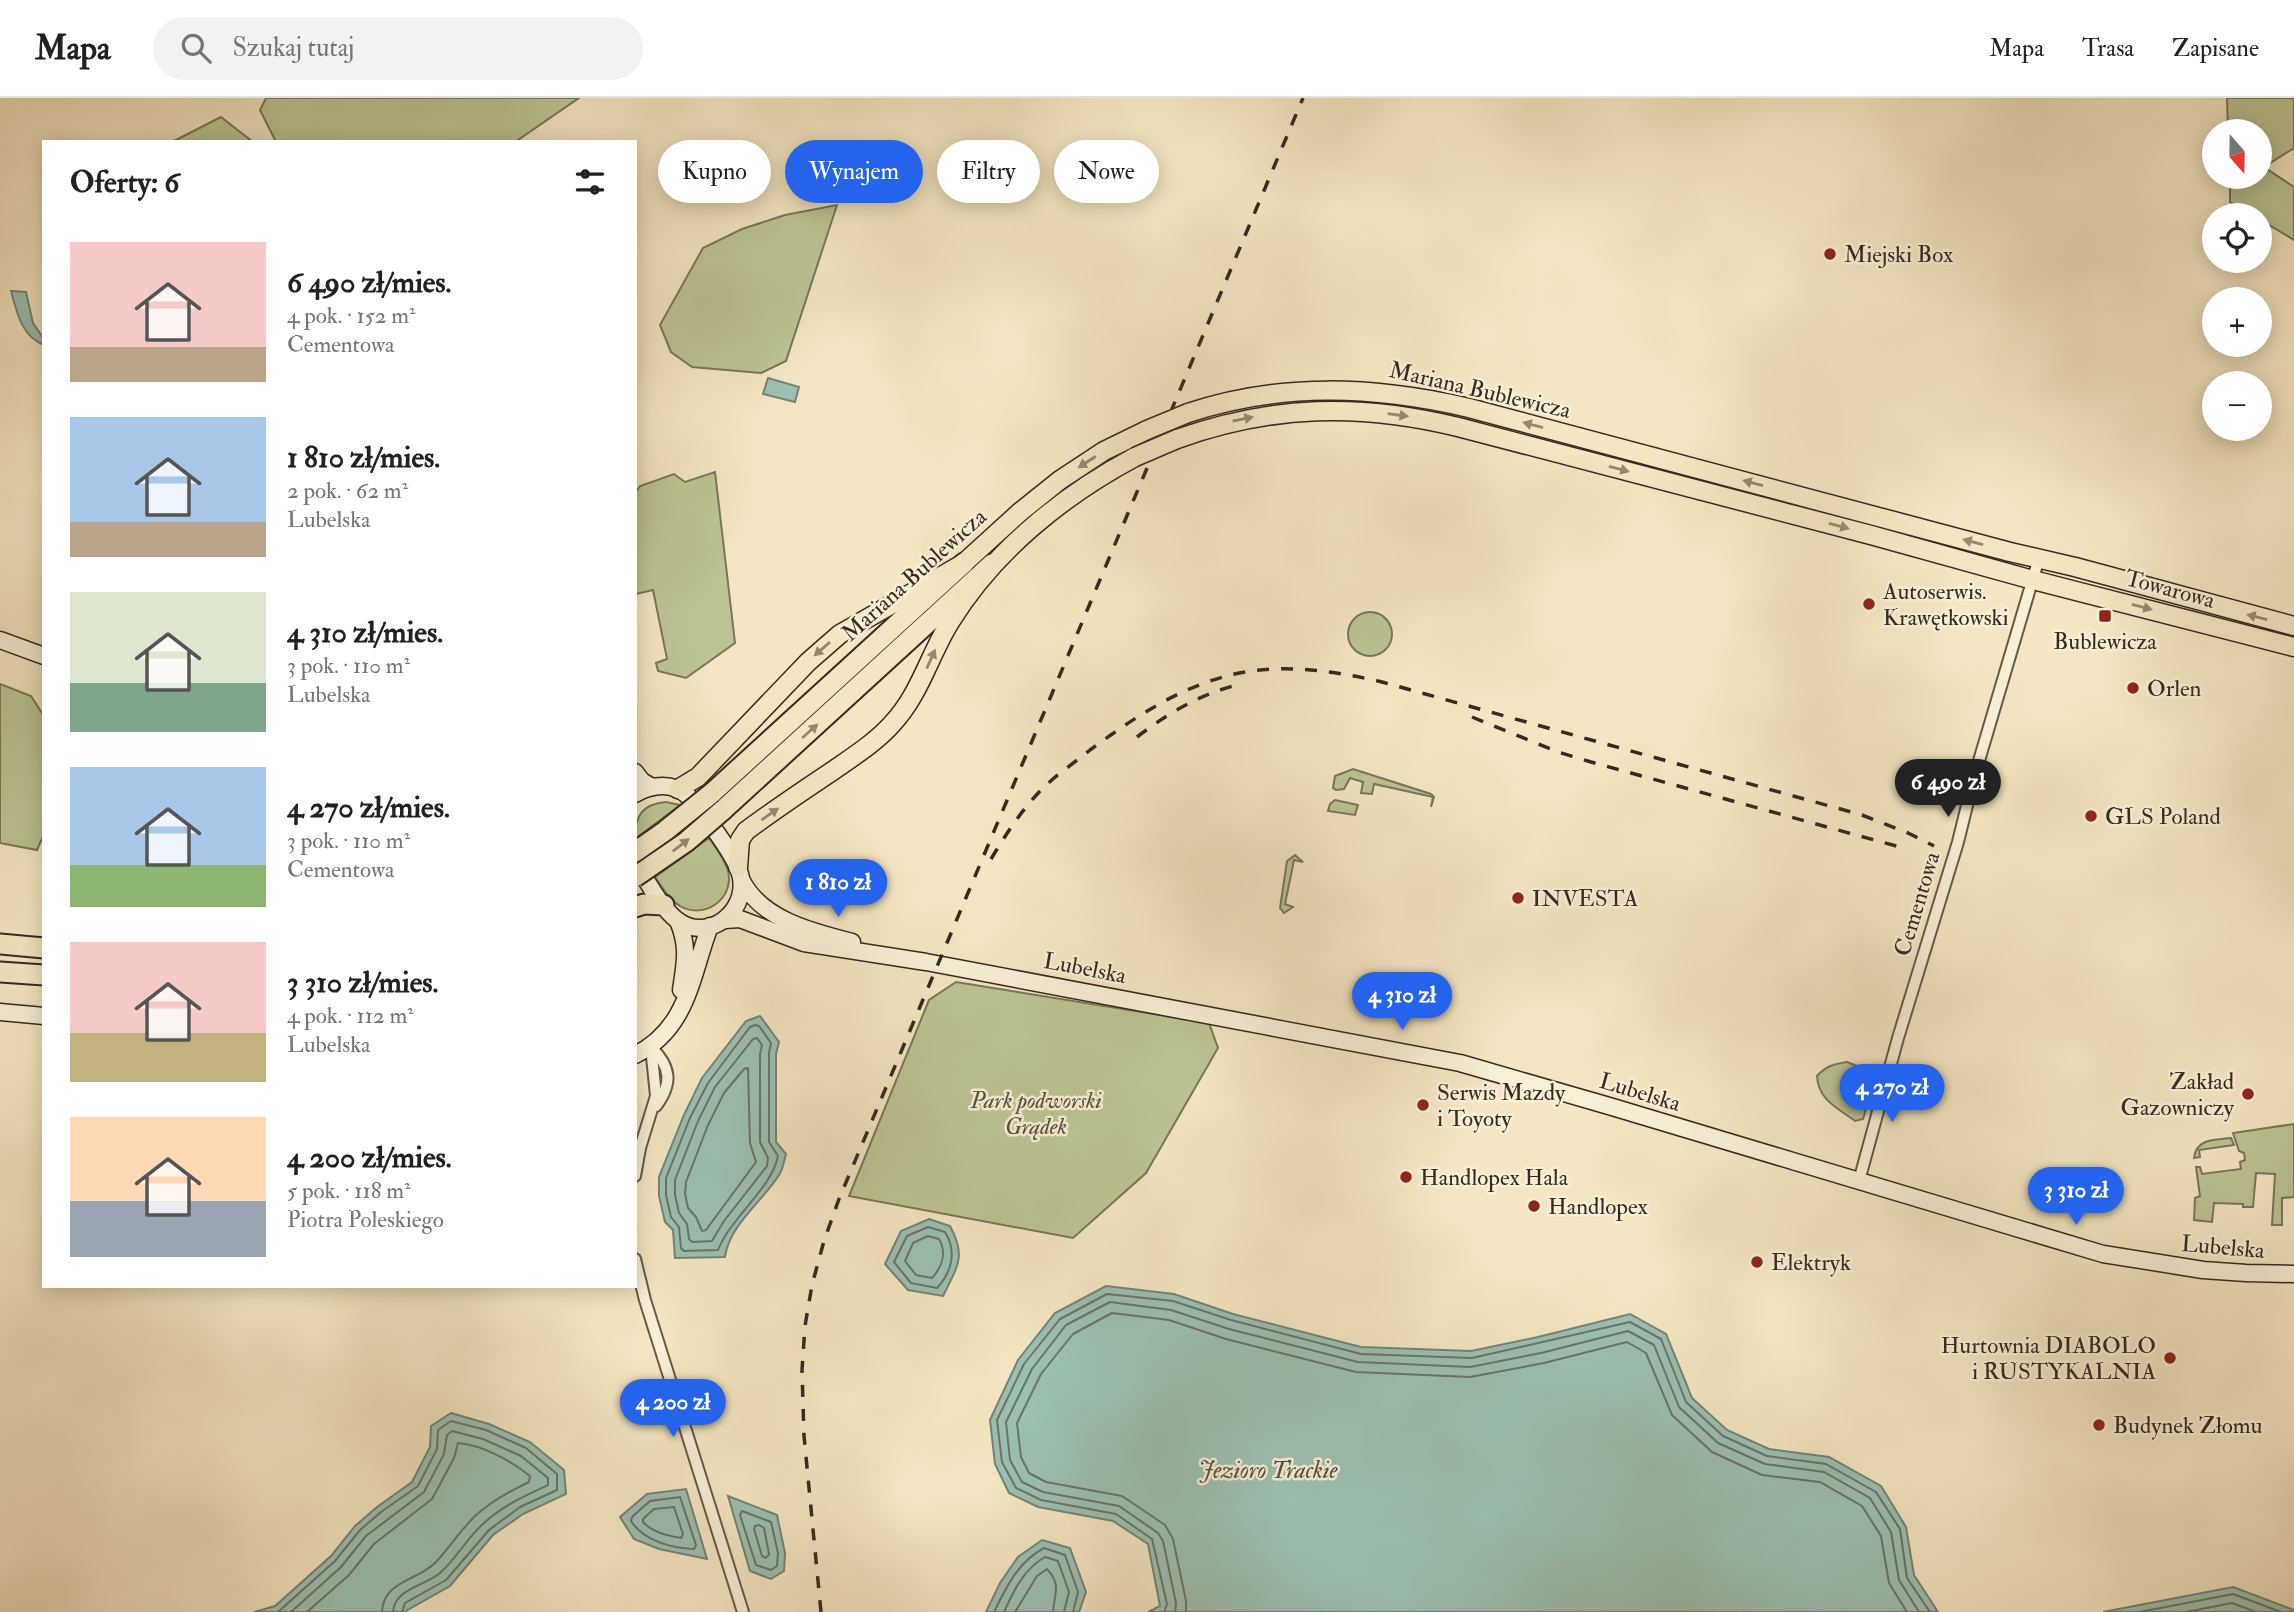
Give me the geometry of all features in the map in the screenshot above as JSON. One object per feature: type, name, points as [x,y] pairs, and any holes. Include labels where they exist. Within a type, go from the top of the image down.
[{"type":"highway","name":"Mariana Bublewicza","points":[[637,851],[712,793],[964,563]]},
{"type":"highway","name":"Mariana Bublewicza","points":[[637,876],[686,842],[723,810],[992,564]]},
{"type":"highway","points":[[637,906],[664,905]]},
{"type":"highway","points":[[0,944],[42,948]]},
{"type":"highway","points":[[0,972],[42,975]]},
{"type":"main road","name":"Mariana Bublewicza","points":[[964,563],[1059,480],[1104,451],[1147,429],[1188,413],[1246,398],[1304,390],[1357,390],[1419,397],[1469,408],[2039,558]]},
{"type":"main road","name":"Mariana Bublewicza","points":[[992,564],[1061,504],[1135,457],[1228,422],[1287,412],[1350,410],[1406,416],[1484,433],[2032,580]]},
{"type":"main road","name":"Towarowa","points":[[2039,558],[2294,626]]},
{"type":"main road","points":[[678,789],[698,777],[808,662],[840,634],[964,563]]},
{"type":"main road","points":[[740,874],[740,839],[746,831],[861,751],[891,726],[914,695],[950,622],[992,564]]},
{"type":"main road","name":"Towarowa","points":[[2032,580],[2294,647]]},
{"type":"street","name":"Cementowa","points":[[1859,1181],[1898,1038],[1958,842],[1973,781],[2039,558]]},
{"type":"street","points":[[0,640],[42,655]]},
{"type":"street","points":[[637,775],[652,787],[678,789]]},
{"type":"street","points":[[637,793],[652,787]]},
{"type":"street","name":"Lubelska","points":[[678,789],[693,802],[740,874],[751,898],[759,905],[813,932],[926,962]]},
{"type":"street","points":[[637,866],[678,920],[685,939],[686,957],[677,1009],[651,1047],[656,1096],[646,1125],[637,1167]]},
{"type":"street","points":[[637,1054],[651,1047],[671,1027],[685,1004],[718,923],[735,911],[739,903],[740,874]]},
{"type":"street","name":"Lubelska","points":[[678,920],[698,928],[740,919],[803,943],[926,962],[1460,1063],[2102,1254],[2203,1270],[2294,1274]]},
{"type":"street","points":[[0,1012],[42,1016]]},
{"type":"street","points":[[637,1267],[743,1612]]},
{"type":"green space","points":[[266,98],[579,98],[518,140],[275,140],[260,110]]},
{"type":"green space","points":[[2227,98],[2294,98],[2294,148],[2272,162],[2272,119],[2228,119]]},
{"type":"green space","points":[[221,117],[250,140],[176,140]]},
{"type":"green space","points":[[2272,172],[2294,187],[2294,240],[2272,227],[2272,203],[2230,202],[2230,189],[2272,189]]},
{"type":"green space","points":[[837,205],[786,361],[761,373],[692,367],[671,352],[660,325],[703,248],[742,229],[785,215]]},
{"type":"green space","points":[[715,472],[735,643],[686,678],[658,671],[656,663],[667,659],[653,590],[637,594],[637,490],[640,486],[674,474],[685,482]]},
{"type":"green space","points":[[1370,612],[1386,618],[1392,634],[1386,650],[1370,656],[1354,650],[1348,634],[1354,618]]},
{"type":"green space","points":[[0,684],[31,696],[42,713],[42,839],[37,850],[0,843]]},
{"type":"green space","points":[[1353,769],[1431,794],[1434,797],[1431,807],[1433,797],[1374,784],[1372,794],[1361,793],[1363,782],[1350,778],[1344,789],[1333,788],[1335,776]]},
{"type":"green space","points":[[1335,800],[1358,805],[1355,815],[1328,811]]},
{"type":"green space","points":[[657,803],[680,805],[637,837],[638,818],[645,809]]},
{"type":"green space","points":[[709,838],[727,867],[727,890],[716,904],[699,910],[689,910],[672,900],[655,877]]},
{"type":"green space","points":[[1295,855],[1303,862],[1294,860],[1285,904],[1293,907],[1284,913],[1280,908],[1287,861]]},
{"type":"green space","name":"Park podworski Grądek","points":[[956,982],[1209,1023],[1218,1048],[1146,1173],[1073,1238],[849,1196],[929,1000]]},
{"type":"green space","points":[[1847,1062],[1867,1070],[1874,1082],[1863,1119],[1855,1121],[1825,1097],[1818,1084],[1817,1076],[1824,1070]]},
{"type":"green space","points":[[2294,1124],[2294,1197],[2282,1198],[2282,1225],[2272,1225],[2275,1174],[2256,1173],[2253,1207],[2214,1203],[2212,1222],[2194,1220],[2195,1198],[2200,1196],[2196,1167],[2200,1167],[2202,1174],[2241,1169],[2240,1162],[2245,1160],[2244,1153],[2239,1151],[2233,1133]]},
{"type":"green space","points":[[2231,1138],[2234,1145],[2199,1150],[2200,1157],[2194,1158],[2203,1143]]},
{"type":"water","points":[[11,291],[26,292],[33,323],[42,336],[42,344],[30,336],[18,315]]},
{"type":"water","points":[[768,378],[799,387],[795,402],[763,394]]},
{"type":"water","points":[[760,1016],[779,1042],[776,1054],[776,1142],[786,1154],[782,1168],[772,1185],[733,1234],[725,1257],[675,1258],[673,1230],[665,1222],[659,1196],[659,1177],[702,1078],[746,1021]]},
{"type":"water","points":[[929,1219],[950,1226],[958,1246],[958,1262],[943,1296],[908,1290],[885,1264],[901,1231]]},
{"type":"water","name":"Jezioro Trackie","points":[[1106,1286],[1174,1294],[1233,1314],[1361,1347],[1471,1351],[1630,1314],[1666,1334],[1692,1398],[1727,1430],[1769,1449],[1829,1457],[1881,1486],[1906,1527],[1914,1575],[1938,1612],[1148,1612],[1160,1606],[1148,1544],[1113,1521],[1038,1507],[1009,1493],[995,1464],[990,1420],[1018,1360],[1055,1313]]},
{"type":"water","points":[[451,1413],[489,1424],[530,1442],[564,1470],[566,1494],[523,1514],[493,1535],[450,1586],[404,1612],[254,1612],[275,1606],[331,1556],[355,1526],[412,1482],[430,1447],[431,1426]]},
{"type":"water","points":[[686,1489],[707,1559],[659,1549],[634,1539],[620,1517],[647,1494]]},
{"type":"water","points":[[728,1496],[777,1515],[785,1553],[784,1571],[771,1579],[750,1571]]},
{"type":"water","points":[[1042,1540],[1070,1548],[1086,1592],[1079,1612],[986,1612],[1000,1583],[1018,1557]]},
{"type":"water","points":[[2233,1587],[2294,1612],[2103,1612]]},
{"type":"railway","points":[[821,1612],[804,1436],[802,1370],[805,1326],[812,1285],[824,1241],[839,1199],[1303,98]]},
{"type":"railway","points":[[991,859],[1014,823],[1041,790],[1127,724],[1186,690],[1229,676],[1267,669],[1300,669],[1382,682],[1862,815],[1934,846]]},
{"type":"railway","points":[[1137,737],[1183,707],[1233,686]]},
{"type":"railway","points":[[1472,717],[1558,752],[1907,849]]},
{"type":"place","name":"Miejski Box","points":[[1830,254]]},
{"type":"place","name":"Autoserwis. Krawętkowski","points":[[1869,604]]},
{"type":"place","name":"Bublewicza","points":[[2105,616]]},
{"type":"place","name":"Orlen","points":[[2133,688]]},
{"type":"place","name":"GLS Poland","points":[[2091,816]]},
{"type":"place","name":"INVESTA","points":[[1518,898]]},
{"type":"place","name":"Zakład Gazowniczy","points":[[2248,1094]]},
{"type":"place","name":"Serwis Mazdy i Toyoty","points":[[1423,1105]]},
{"type":"place","name":"Handlopex Hala","points":[[1406,1177]]},
{"type":"place","name":"Handlopex","points":[[1534,1206]]},
{"type":"place","name":"Elektryk","points":[[1757,1262]]},
{"type":"place","name":"Hurtownia DIABOLO i RUSTYKALNIA","points":[[2170,1358]]},
{"type":"place","name":"Budynek Złomu","points":[[2099,1425]]}]
